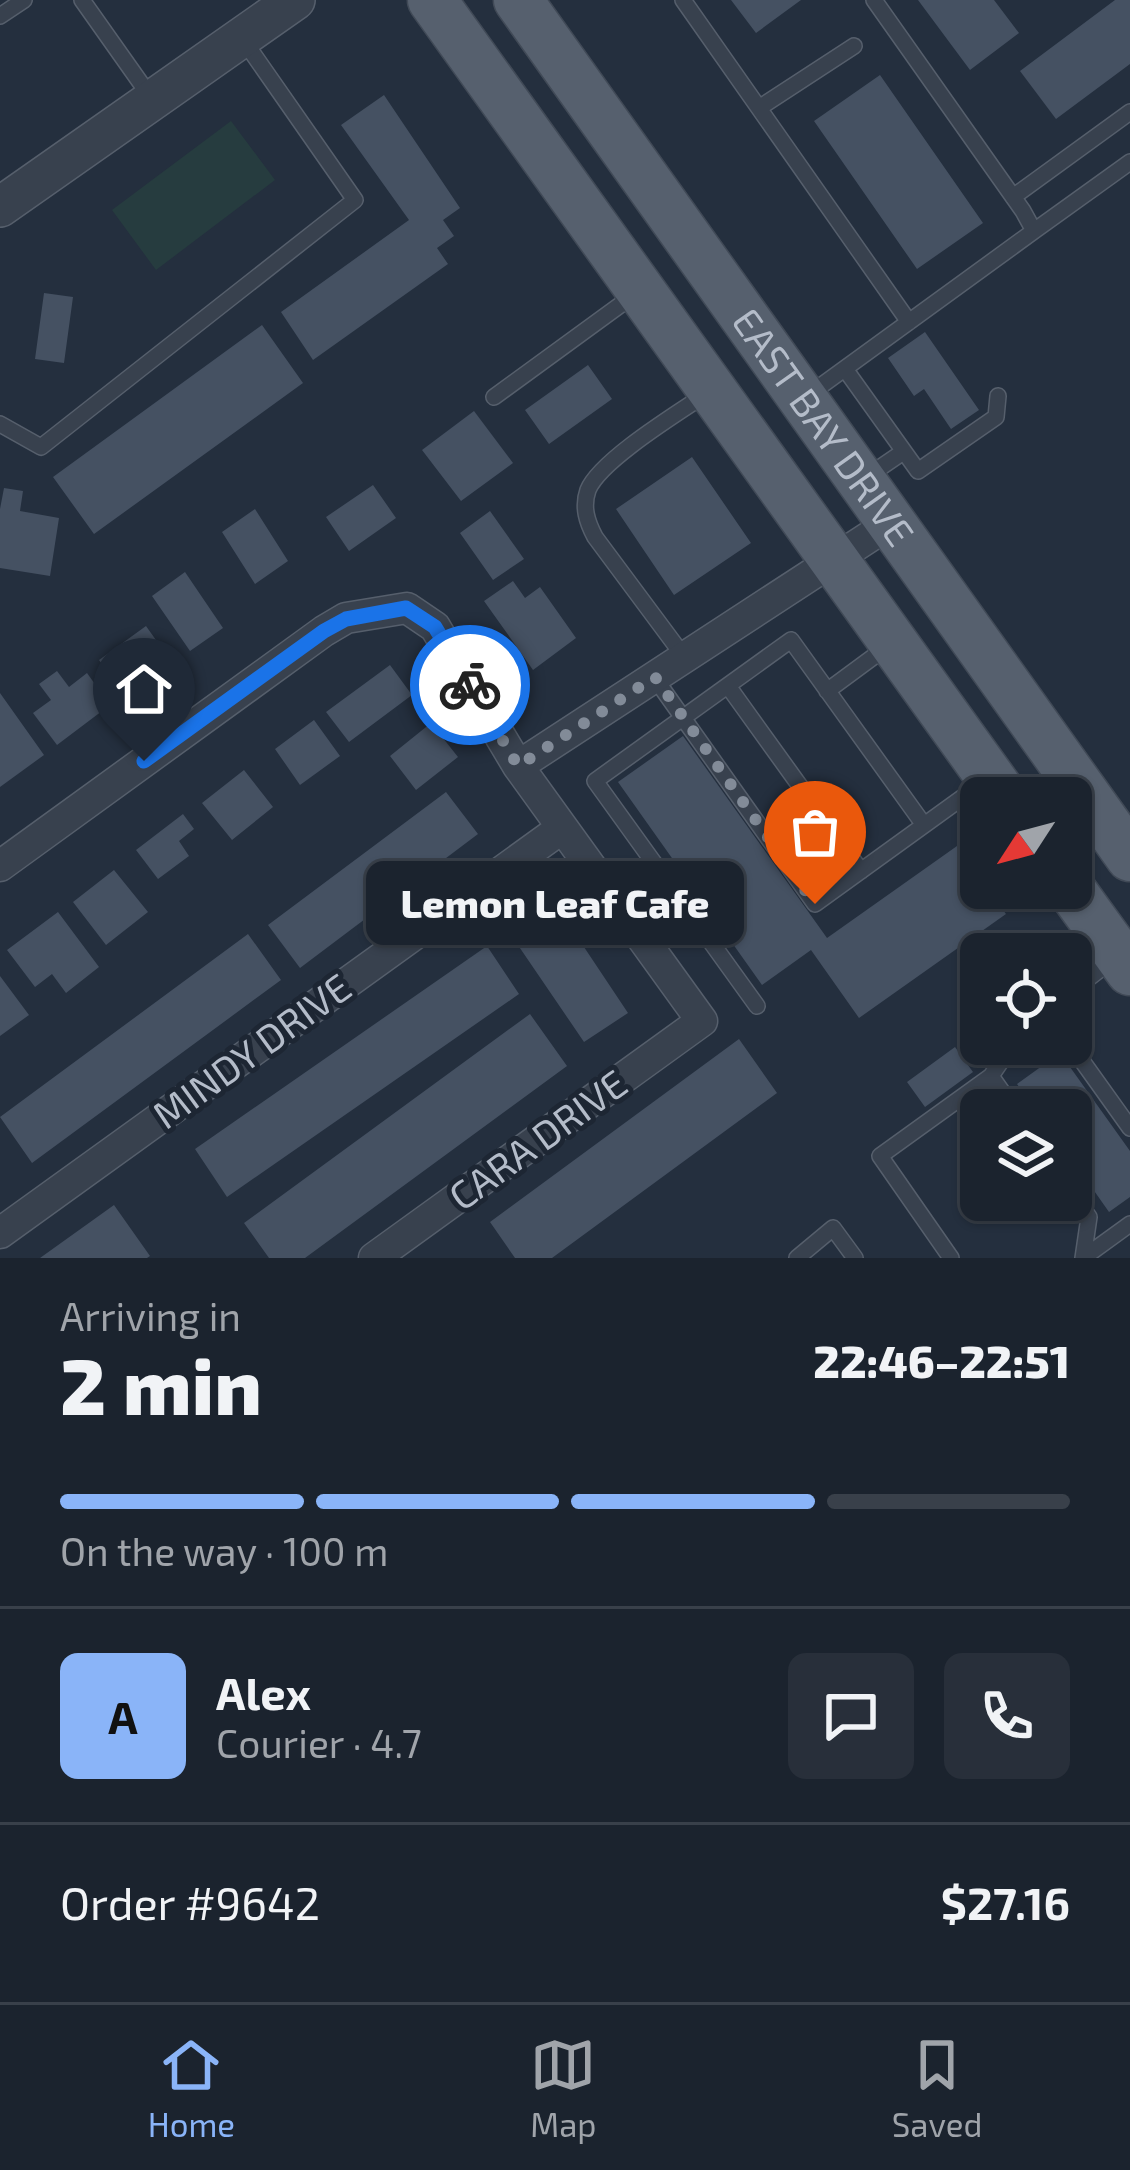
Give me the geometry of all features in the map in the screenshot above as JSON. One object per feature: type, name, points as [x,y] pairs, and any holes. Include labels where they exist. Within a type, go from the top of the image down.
[{"type":"main road","name":"EAST BAY DRIVE","points":[[432,0],[989,777]]},
{"type":"main road","name":"EAST BAY DRIVE","points":[[518,0],[805,398],[1102,829]]},
{"type":"main road","points":[[631,278],[651,273],[680,298],[829,503],[844,514],[892,522]]},
{"type":"main road","points":[[833,561],[866,562],[894,578],[1036,777]]},
{"type":"main road","points":[[1085,909],[1125,963]]},
{"type":"street","points":[[0,207],[295,0]]},
{"type":"street","points":[[518,766],[892,522]]},
{"type":"street","points":[[0,866],[324,631],[346,619],[406,608],[435,627],[518,766],[562,827]]},
{"type":"street","name":"CARA DRIVE","points":[[374,1258],[702,1021],[562,827]]},
{"type":"street","name":"MINDY DRIVE","points":[[0,1233],[562,827]]},
{"type":"lane","points":[[0,16],[24,0]]},
{"type":"lane","points":[[82,0],[153,102]]},
{"type":"lane","points":[[683,0],[909,322]]},
{"type":"lane","points":[[874,0],[1034,231]]},
{"type":"lane","points":[[0,424],[41,447],[355,200],[242,38]]},
{"type":"lane","points":[[759,109],[854,46]]},
{"type":"lane","points":[[1013,197],[1130,112]]},
{"type":"lane","points":[[805,398],[1130,162]]},
{"type":"lane","points":[[494,397],[631,278]]},
{"type":"lane","points":[[844,369],[918,471],[996,417],[998,396]]},
{"type":"lane","points":[[685,658],[595,537],[585,507],[589,486],[609,466],[711,390]]},
{"type":"lane","points":[[862,480],[903,452]]},
{"type":"lane","points":[[758,1006],[596,781],[791,640],[924,825]]},
{"type":"lane","points":[[827,691],[892,644]]},
{"type":"lane","points":[[655,677],[815,904],[924,825],[960,807]]},
{"type":"lane","points":[[728,686],[861,871]]},
{"type":"lane","points":[[1092,981],[1125,963]]},
{"type":"lane","points":[[951,1258],[880,1156],[991,1076],[999,1065]]},
{"type":"lane","points":[[1085,1065],[1130,1128]]},
{"type":"lane","points":[[991,1076],[1000,1089]]},
{"type":"lane","points":[[1083,1258],[1088,1221]]},
{"type":"lane","points":[[1083,1258],[1130,1224]]},
{"type":"lane","points":[[797,1258],[833,1228],[855,1258]]},
{"type":"green space","points":[[231,121],[275,180],[156,270],[112,210]]},
{"type":"building","points":[[731,0],[801,0],[756,33]]},
{"type":"building","points":[[918,0],[994,0],[1019,33],[970,70]]},
{"type":"building","points":[[1115,0],[1130,0],[1130,64],[1056,119],[1020,71]]},
{"type":"building","points":[[880,75],[983,223],[917,269],[814,121]]},
{"type":"building","points":[[384,95],[460,208],[443,220],[454,236],[437,248],[448,264],[313,360],[281,312],[409,220],[341,125]]},
{"type":"building","points":[[44,293],[73,297],[64,363],[35,359]]},
{"type":"building","points":[[262,325],[303,383],[94,534],[53,477]]},
{"type":"building","points":[[925,332],[979,410],[951,429],[924,389],[914,396],[888,358]]},
{"type":"building","points":[[588,365],[612,399],[549,444],[525,410]]},
{"type":"building","points":[[474,411],[513,463],[461,501],[422,450]]},
{"type":"building","points":[[692,457],[751,543],[674,595],[616,509]]},
{"type":"building","points":[[373,485],[396,518],[349,551],[326,517]]},
{"type":"building","points":[[4,488],[23,491],[20,511],[59,518],[50,576],[0,568]]},
{"type":"building","points":[[255,509],[288,561],[255,584],[222,532]]},
{"type":"building","points":[[490,511],[524,559],[493,580],[460,533]]},
{"type":"building","points":[[185,572],[223,628],[190,651],[152,596]]},
{"type":"building","points":[[513,581],[525,598],[540,587],[576,638],[533,670],[484,601]]},
{"type":"building","points":[[146,626],[173,664],[126,698],[99,660]]},
{"type":"building","points":[[390,665],[412,695],[349,742],[326,712]]},
{"type":"building","points":[[57,671],[69,687],[87,673],[110,705],[57,745],[33,713],[51,700],[39,684]]},
{"type":"building","points":[[0,693],[44,755],[0,787]]},
{"type":"building","points":[[314,720],[340,756],[300,785],[275,749]]},
{"type":"building","points":[[431,723],[458,757],[416,790],[390,756]]},
{"type":"building","points":[[683,736],[827,938],[957,846],[960,909],[1002,909],[1006,914],[979,933],[960,933],[960,947],[859,1018],[811,950],[762,985],[618,782]]},
{"type":"building","points":[[244,770],[273,807],[232,840],[202,803]]},
{"type":"building","points":[[446,792],[478,834],[300,968],[268,925]]},
{"type":"building","points":[[183,814],[194,829],[179,841],[189,856],[158,879],[136,850]]},
{"type":"building","points":[[114,870],[148,912],[106,945],[73,902]]},
{"type":"building","points":[[550,896],[628,1013],[584,1042],[505,926]]},
{"type":"building","points":[[58,912],[99,967],[66,993],[52,974],[35,987],[7,950]]},
{"type":"building","points":[[248,934],[281,980],[32,1163],[0,1117]]},
{"type":"building","points":[[487,946],[519,994],[227,1197],[195,1149]]},
{"type":"building","points":[[0,976],[29,1015],[0,1036]]},
{"type":"building","points":[[530,1014],[567,1066],[305,1258],[269,1258],[244,1223]]},
{"type":"building","points":[[739,1039],[777,1093],[552,1258],[515,1258],[490,1222]]},
{"type":"building","points":[[955,1047],[960,1065],[968,1065],[973,1072],[925,1107],[907,1082]]},
{"type":"building","points":[[1043,1065],[1069,1065],[1086,1089],[1021,1089],[1017,1084]]},
{"type":"building","points":[[1092,1098],[1130,1151],[1130,1197],[1109,1212],[1092,1188]]},
{"type":"building","points":[[114,1205],[150,1256],[40,1258]]},
{"type":"way so far","points":[[470,685],[518,766],[655,677],[815,904]]},
{"type":"place","name":"Lemon Leaf Cafe","points":[[815,904]]},
{"type":"route","points":[[144,761],[346,619],[406,608],[435,627],[470,685]]}]
